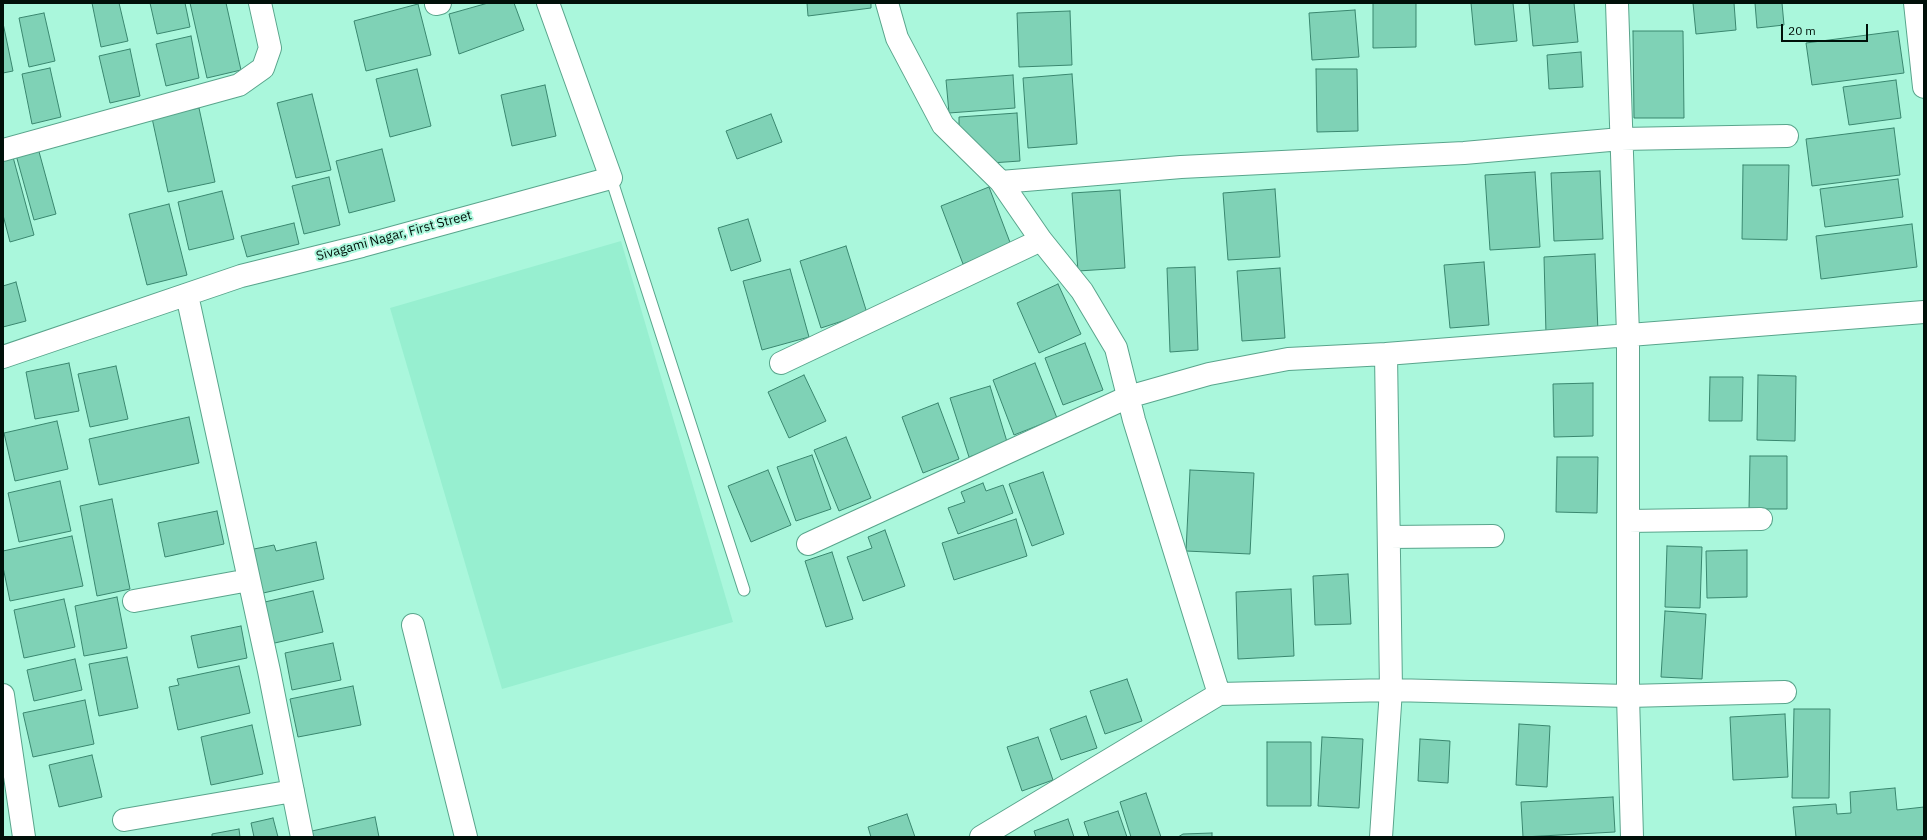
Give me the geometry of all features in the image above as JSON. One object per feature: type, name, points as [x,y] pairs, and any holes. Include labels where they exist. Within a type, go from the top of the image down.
[{"type":"street","points":[[3,150],[239,85],[264,68],[270,48],[260,3]]},
{"type":"street","points":[[548,3],[611,178]]},
{"type":"street","points":[[887,3],[897,38],[943,125],[1000,182],[1042,240],[1082,290],[1116,348],[1128,397],[1219,694]]},
{"type":"street","points":[[1617,3],[1628,335],[1628,696],[1632,837]]},
{"type":"street","points":[[1915,3],[1924,87]]},
{"type":"street","points":[[1000,182],[1181,167],[1464,153],[1621,139],[1787,136]]},
{"type":"street","name":"Sivagami Nagar, First Street","points":[[3,357],[242,276],[362,246],[611,178]]},
{"type":"street","points":[[781,363],[1042,240]]},
{"type":"street","points":[[188,294],[250,580],[302,837]]},
{"type":"street","points":[[808,544],[1128,397],[1208,374],[1288,359],[1386,354],[1924,312]]},
{"type":"street","points":[[1381,837],[1390,690],[1386,354]]},
{"type":"street","points":[[1628,521],[1760,519]]},
{"type":"street","points":[[1389,537],[1493,536]]},
{"type":"street","points":[[134,601],[250,580]]},
{"type":"street","points":[[413,625],[466,837]]},
{"type":"street","points":[[981,837],[1219,694],[1390,690],[1628,696],[1785,692]]},
{"type":"street","points":[[3,695],[24,837]]},
{"type":"street","points":[[124,820],[293,790]]},
{"type":"lane","points":[[611,178],[744,590]]},
{"type":"shaded area","points":[[621,241],[733,622],[502,689],[390,308]]},
{"type":"building","points":[[92,3],[119,3],[128,41],[101,47]]},
{"type":"building","points":[[150,3],[185,3],[190,27],[157,34]]},
{"type":"building","points":[[190,3],[226,3],[241,70],[207,78]]},
{"type":"building","points":[[488,3],[514,3],[524,30],[459,54],[449,14]]},
{"type":"building","points":[[807,3],[871,3],[871,8],[808,16]]},
{"type":"building","points":[[1373,3],[1416,3],[1416,47],[1373,48]]},
{"type":"building","points":[[1471,3],[1513,3],[1517,41],[1475,45]]},
{"type":"building","points":[[1529,3],[1574,3],[1578,42],[1533,46]]},
{"type":"building","points":[[1693,3],[1734,3],[1736,30],[1696,34]]},
{"type":"building","points":[[1755,3],[1782,3],[1784,25],[1757,28]]},
{"type":"building","points":[[418,4],[431,55],[366,71],[354,21]]},
{"type":"building","points":[[1355,10],[1359,57],[1312,60],[1309,13]]},
{"type":"building","points":[[1070,11],[1072,65],[1019,67],[1017,13]]},
{"type":"building","points":[[44,13],[55,61],[29,67],[19,18]]},
{"type":"building","points":[[3,23],[13,71],[3,73]]},
{"type":"building","points":[[1633,31],[1683,31],[1684,118],[1634,118]]},
{"type":"building","points":[[1898,31],[1904,73],[1812,85],[1806,43]]},
{"type":"building","points":[[191,36],[199,78],[166,86],[156,44]]},
{"type":"building","points":[[130,49],[140,96],[110,103],[99,56]]},
{"type":"building","points":[[1581,52],[1583,87],[1549,89],[1547,55]]},
{"type":"building","points":[[50,68],[61,117],[32,124],[22,74]]},
{"type":"building","points":[[417,69],[431,126],[390,137],[376,79]]},
{"type":"building","points":[[1316,69],[1357,69],[1358,131],[1317,132]]},
{"type":"building","points":[[1072,74],[1077,144],[1028,148],[1023,78]]},
{"type":"building","points":[[1013,75],[1015,108],[949,113],[946,80]]},
{"type":"building","points":[[1896,80],[1901,118],[1849,125],[1843,87]]},
{"type":"building","points":[[545,85],[556,136],[512,146],[501,95]]},
{"type":"building","points":[[312,94],[331,170],[296,178],[277,103]]},
{"type":"building","points":[[199,108],[215,182],[168,192],[152,118]]},
{"type":"building","points":[[1017,113],[1020,161],[991,163],[959,127],[959,117]]},
{"type":"building","points":[[771,114],[782,142],[737,159],[726,131]]},
{"type":"building","points":[[1894,128],[1900,175],[1812,186],[1806,139]]},
{"type":"building","points":[[38,148],[56,214],[34,220],[16,155]]},
{"type":"building","points":[[382,149],[395,201],[349,213],[336,161]]},
{"type":"building","points":[[13,157],[34,235],[10,242],[3,215],[3,159]]},
{"type":"building","points":[[1743,165],[1789,165],[1787,240],[1742,239]]},
{"type":"building","points":[[1600,171],[1603,239],[1554,241],[1551,173]]},
{"type":"building","points":[[1535,172],[1540,247],[1490,250],[1485,175]]},
{"type":"building","points":[[329,177],[340,225],[304,234],[292,186]]},
{"type":"building","points":[[1898,179],[1903,217],[1825,227],[1820,189]]},
{"type":"building","points":[[989,187],[1011,245],[963,264],[941,206]]},
{"type":"building","points":[[1275,189],[1280,257],[1228,260],[1223,193]]},
{"type":"building","points":[[1120,190],[1125,268],[1078,271],[1072,193]]},
{"type":"building","points":[[222,191],[234,239],[189,250],[178,202]]},
{"type":"building","points":[[169,204],[187,275],[147,285],[129,214]]},
{"type":"building","points":[[748,219],[761,261],[731,271],[718,228]]},
{"type":"building","points":[[294,223],[299,244],[247,257],[241,236]]},
{"type":"building","points":[[1912,224],[1917,267],[1821,279],[1816,236]]},
{"type":"building","points":[[846,246],[867,313],[821,328],[800,261]]},
{"type":"building","points":[[1595,254],[1598,332],[1546,334],[1544,257]]},
{"type":"building","points":[[1484,262],[1489,325],[1450,328],[1444,265]]},
{"type":"building","points":[[1195,267],[1198,350],[1170,352],[1167,268]]},
{"type":"building","points":[[1280,268],[1285,338],[1242,341],[1237,271]]},
{"type":"building","points":[[790,269],[809,337],[762,350],[743,281]]},
{"type":"building","points":[[16,282],[26,321],[3,327],[3,286]]},
{"type":"building","points":[[1058,284],[1081,334],[1039,353],[1017,303]]},
{"type":"building","points":[[1085,343],[1103,390],[1063,405],[1045,358]]},
{"type":"building","points":[[69,363],[79,411],[35,419],[26,372]]},
{"type":"building","points":[[1035,363],[1057,418],[1014,435],[993,380]]},
{"type":"building","points":[[116,366],[128,419],[90,427],[78,374]]},
{"type":"building","points":[[804,375],[826,421],[789,438],[768,392]]},
{"type":"building","points":[[1758,375],[1796,376],[1795,441],[1757,440]]},
{"type":"building","points":[[1710,377],[1743,377],[1742,421],[1709,421]]},
{"type":"building","points":[[1593,383],[1593,436],[1554,437],[1553,384]]},
{"type":"building","points":[[990,386],[1008,445],[969,457],[950,398]]},
{"type":"building","points":[[938,403],[959,459],[923,473],[902,417]]},
{"type":"building","points":[[189,417],[199,463],[99,485],[89,439]]},
{"type":"building","points":[[57,421],[68,469],[15,481],[4,433]]},
{"type":"building","points":[[846,437],[871,498],[839,511],[814,450]]},
{"type":"building","points":[[812,455],[831,509],[796,521],[777,467]]},
{"type":"building","points":[[1750,456],[1787,456],[1787,509],[1749,509]]},
{"type":"building","points":[[1557,457],[1598,457],[1597,513],[1556,512]]},
{"type":"building","points":[[768,470],[791,525],[751,542],[728,486]]},
{"type":"building","points":[[1190,470],[1254,473],[1250,554],[1186,551]]},
{"type":"building","points":[[1043,472],[1064,534],[1032,546],[1009,484]]},
{"type":"building","points":[[60,481],[71,531],[19,542],[8,493]]},
{"type":"building","points":[[983,483],[986,491],[1003,485],[1013,513],[958,534],[948,508],[965,502],[961,492]]},
{"type":"building","points":[[112,499],[130,589],[97,596],[80,506]]},
{"type":"building","points":[[217,511],[224,544],[165,557],[158,523]]},
{"type":"building","points":[[1016,519],[1027,556],[954,580],[942,543]]},
{"type":"building","points":[[885,530],[905,586],[863,601],[847,557],[872,548],[868,537]]},
{"type":"building","points":[[72,536],[83,586],[10,601],[3,567],[3,551]]},
{"type":"building","points":[[316,542],[324,579],[259,594],[249,550],[274,545],[276,551]]},
{"type":"building","points":[[1667,546],[1702,547],[1700,608],[1665,607]]},
{"type":"building","points":[[1747,550],[1747,597],[1707,598],[1706,551]]},
{"type":"building","points":[[832,552],[853,619],[826,627],[805,561]]},
{"type":"building","points":[[1348,574],[1351,624],[1315,625],[1313,576]]},
{"type":"building","points":[[1291,589],[1294,656],[1238,659],[1236,592]]},
{"type":"building","points":[[313,591],[323,632],[266,645],[256,604]]},
{"type":"building","points":[[117,597],[127,648],[84,656],[75,606]]},
{"type":"building","points":[[64,599],[75,647],[24,658],[14,610]]},
{"type":"building","points":[[1665,611],[1706,614],[1702,679],[1661,677]]},
{"type":"building","points":[[241,626],[247,658],[198,668],[191,636]]},
{"type":"building","points":[[333,643],[341,680],[292,690],[285,653]]},
{"type":"building","points":[[127,657],[138,708],[99,716],[89,664]]},
{"type":"building","points":[[75,659],[82,690],[34,701],[27,670]]},
{"type":"building","points":[[239,666],[250,713],[178,730],[169,687],[179,685],[177,679]]},
{"type":"building","points":[[1127,679],[1142,721],[1105,734],[1090,691]]},
{"type":"building","points":[[353,686],[361,725],[298,737],[290,699]]},
{"type":"building","points":[[85,700],[94,744],[33,757],[23,713]]},
{"type":"building","points":[[1794,709],[1830,709],[1829,798],[1792,798]]},
{"type":"building","points":[[1785,714],[1788,777],[1733,780],[1730,717]]},
{"type":"building","points":[[1086,716],[1097,748],[1061,760],[1050,729]]},
{"type":"building","points":[[1519,724],[1550,726],[1547,787],[1516,785]]},
{"type":"building","points":[[252,725],[263,774],[211,785],[201,737]]},
{"type":"building","points":[[1038,737],[1053,780],[1022,791],[1007,747]]},
{"type":"building","points":[[1322,737],[1363,739],[1359,808],[1318,806]]},
{"type":"building","points":[[1420,739],[1450,741],[1448,783],[1418,781]]},
{"type":"building","points":[[1267,742],[1311,742],[1311,806],[1267,806]]},
{"type":"building","points":[[92,755],[102,797],[59,807],[49,765]]},
{"type":"building","points":[[1895,788],[1897,810],[1924,807],[1924,837],[1796,837],[1793,807],[1836,804],[1837,814],[1851,813],[1850,792]]},
{"type":"building","points":[[1146,793],[1161,837],[1131,837],[1120,802]]},
{"type":"building","points":[[1613,797],[1615,832],[1523,837],[1521,802]]},
{"type":"building","points":[[1118,811],[1127,837],[1089,837],[1084,822]]},
{"type":"building","points":[[907,814],[915,837],[871,837],[868,827]]},
{"type":"building","points":[[375,817],[379,837],[314,837],[312,831]]},
{"type":"building","points":[[273,818],[278,837],[254,837],[251,823]]},
{"type":"building","points":[[1068,819],[1074,837],[1036,837],[1034,831]]},
{"type":"building","points":[[239,829],[240,837],[212,837],[212,834]]},
{"type":"building","points":[[1212,833],[1212,837],[1178,837],[1183,834]]}]
